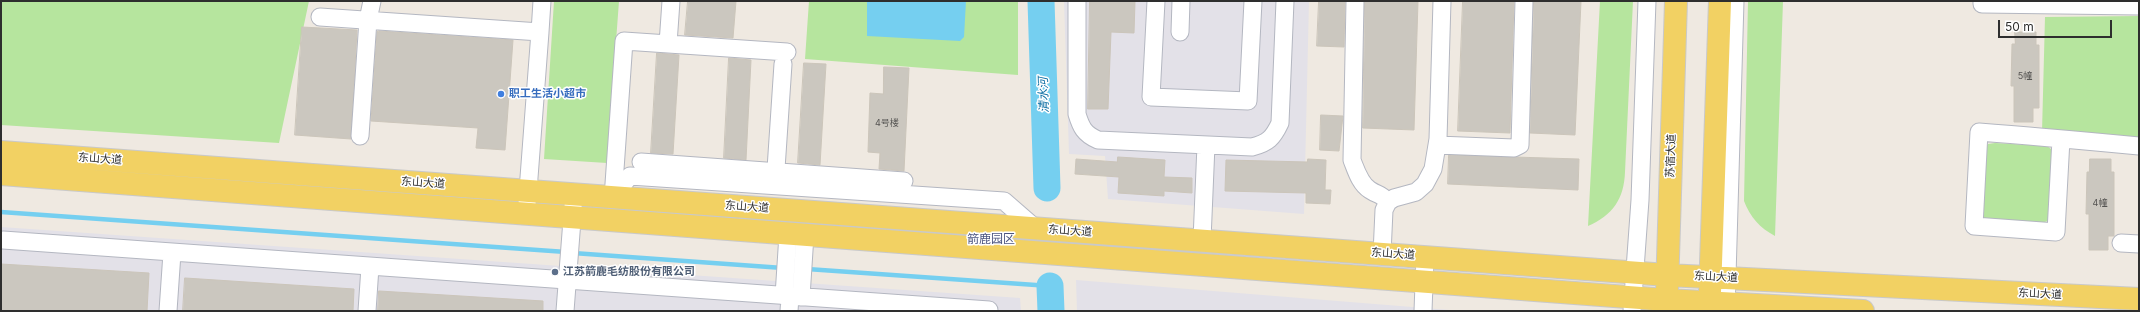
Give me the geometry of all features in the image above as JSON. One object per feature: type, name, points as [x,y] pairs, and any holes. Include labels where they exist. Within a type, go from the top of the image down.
[{"type":"main road","name":"苏宿大道","points":[[1667,306],[1676,1]]},
{"type":"main road","points":[[1718,307],[1720,1]]},
{"type":"main road","name":"东山大道","points":[[1,152],[1667,275],[2139,299]]},
{"type":"main road","name":"东山大道","points":[[1,174],[1424,282],[1632,304],[1863,311]]},
{"type":"lane","points":[[360,136],[368,20],[372,1]]},
{"type":"lane","points":[[526,214],[542,1]]},
{"type":"lane","points":[[668,44],[671,1]]},
{"type":"lane","points":[[1077,1],[1077,114],[1082,130],[1089,136],[1098,140],[1252,147],[1265,144],[1274,134],[1280,123],[1285,1]]},
{"type":"lane","points":[[1156,1],[1152,97],[1248,101],[1252,1]]},
{"type":"lane","points":[[1180,32],[1181,1]]},
{"type":"lane","points":[[1354,1],[1352,160],[1362,182],[1370,190],[1380,193],[1388,202]]},
{"type":"lane","points":[[1382,254],[1384,210],[1388,202],[1394,198],[1416,192],[1425,184],[1433,169],[1437,145],[1442,1]]},
{"type":"lane","points":[[1437,145],[1514,148],[1520,145],[1524,1]]},
{"type":"lane","points":[[1632,304],[1640,200],[1647,1]]},
{"type":"lane","points":[[1719,277],[1735,1]]},
{"type":"lane","points":[[1982,1],[1982,4],[2078,3],[2139,6]]},
{"type":"lane","points":[[320,17],[540,32]]},
{"type":"lane","points":[[611,220],[624,41],[668,44],[785,58],[776,179]]},
{"type":"lane","points":[[2061,139],[2056,232],[1974,226],[1979,132],[2061,139],[2139,146]]},
{"type":"lane","points":[[1202,240],[1206,145]]},
{"type":"lane","points":[[641,162],[776,179],[1004,202],[1035,228]]},
{"type":"lane","points":[[613,197],[630,176],[904,181]]},
{"type":"lane","points":[[566,311],[574,194]]},
{"type":"lane","points":[[791,300],[786,268],[797,234]]},
{"type":"lane","points":[[791,300],[803,269],[797,234]]},
{"type":"lane","points":[[3,240],[791,300],[905,308],[988,310]]},
{"type":"lane","points":[[2121,244],[2139,244]]},
{"type":"lane","points":[[168,311],[172,253]]},
{"type":"lane","points":[[1423,311],[1425,257]]},
{"type":"lane","points":[[367,311],[370,267]]},
{"type":"shaded area","points":[[1064,1],[1309,1],[1304,214],[1108,199],[1105,156],[1069,154]]},
{"type":"shaded area","points":[[1,227],[1020,298],[1021,311],[1,311]]},
{"type":"shaded area","points":[[1076,280],[1462,311],[1077,311]]},
{"type":"green space","points":[[1,1],[309,1],[279,143],[1,125]]},
{"type":"green space","points":[[554,1],[619,1],[607,163],[544,159]]},
{"type":"green space","points":[[809,1],[1018,1],[1018,75],[805,59]]},
{"type":"green space","points":[[1600,1],[1633,1],[1625,172],[1622,190],[1616,205],[1604,217],[1588,226]]},
{"type":"green space","points":[[1748,1],[1783,1],[1775,236],[1756,222],[1744,201]]},
{"type":"green space","points":[[2139,16],[2139,140],[2042,132],[2045,17]]},
{"type":"green space","points":[[1995,143],[2047,146],[2051,149],[2053,156],[2048,221],[2041,223],[1984,220],[1981,212],[1983,149],[1988,144]]},
{"type":"water","points":[[867,1],[966,1],[964,37],[960,41],[867,36]]},
{"type":"building","points":[[688,1],[736,1],[733,38],[685,35]]},
{"type":"building","points":[[1090,1],[1135,1],[1134,33],[1111,32],[1108,109],[1088,109]]},
{"type":"building","points":[[1319,1],[1345,1],[1344,47],[1317,46]]},
{"type":"building","points":[[1365,1],[1418,1],[1414,130],[1363,128]]},
{"type":"building","points":[[1463,1],[1514,1],[1510,133],[1458,131]]},
{"type":"building","points":[[1534,1],[1581,1],[1575,135],[1530,133]]},
{"type":"building","points":[[302,27],[357,30],[351,139],[295,135]]},
{"type":"building","points":[[377,32],[513,40],[505,150],[476,148],[478,128],[371,121]]},
{"type":"building","points":[[2015,32],[2036,32],[2036,45],[2039,45],[2039,108],[2033,108],[2033,122],[2014,122],[2014,86],[2011,86],[2012,44],[2015,44]]},
{"type":"building","points":[[657,53],[679,55],[673,154],[651,153]]},
{"type":"building","points":[[729,58],[751,60],[746,160],[724,158]]},
{"type":"building","points":[[804,63],[826,64],[820,165],[798,163]]},
{"type":"building","points":[[884,67],[909,68],[904,171],[879,169],[880,153],[868,152],[870,93],[883,94]]},
{"type":"building","points":[[1321,115],[1343,116],[1339,151],[1320,150]]},
{"type":"building","points":[[1449,155],[1579,159],[1578,190],[1448,184]]},
{"type":"building","points":[[1118,157],[1165,160],[1164,177],[1192,178],[1192,193],[1164,191],[1164,196],[1118,193],[1119,177],[1075,174],[1076,159],[1117,162]]},
{"type":"building","points":[[1308,159],[1326,160],[1325,190],[1331,190],[1330,204],[1306,203],[1306,193],[1225,191],[1226,160],[1307,162]]},
{"type":"building","points":[[2090,159],[2111,159],[2111,172],[2114,172],[2114,236],[2108,236],[2108,250],[2089,250],[2089,214],[2086,214],[2087,172],[2089,172]]},
{"type":"building","points":[[1,264],[149,273],[147,311],[1,311]]},
{"type":"building","points":[[185,278],[354,289],[353,311],[183,311]]},
{"type":"building","points":[[379,291],[543,301],[543,311],[378,311]]},
{"type":"waterway","name":"清水河","points":[[1041,1],[1047,188]]},
{"type":"waterway","points":[[1,212],[566,252]]},
{"type":"waterway","points":[[573,253],[783,268]]},
{"type":"waterway","points":[[807,269],[1050,286]]},
{"type":"waterway","name":"清水河","points":[[1050,286],[1051,311]]},
{"type":"place","name":"职工生活小超市","points":[[501,94]]},
{"type":"place","name":"江苏箭鹿毛纺股份有限公司","points":[[555,272]]},
{"type":"district","name":"箭鹿园区","points":[[991,239]]}]
